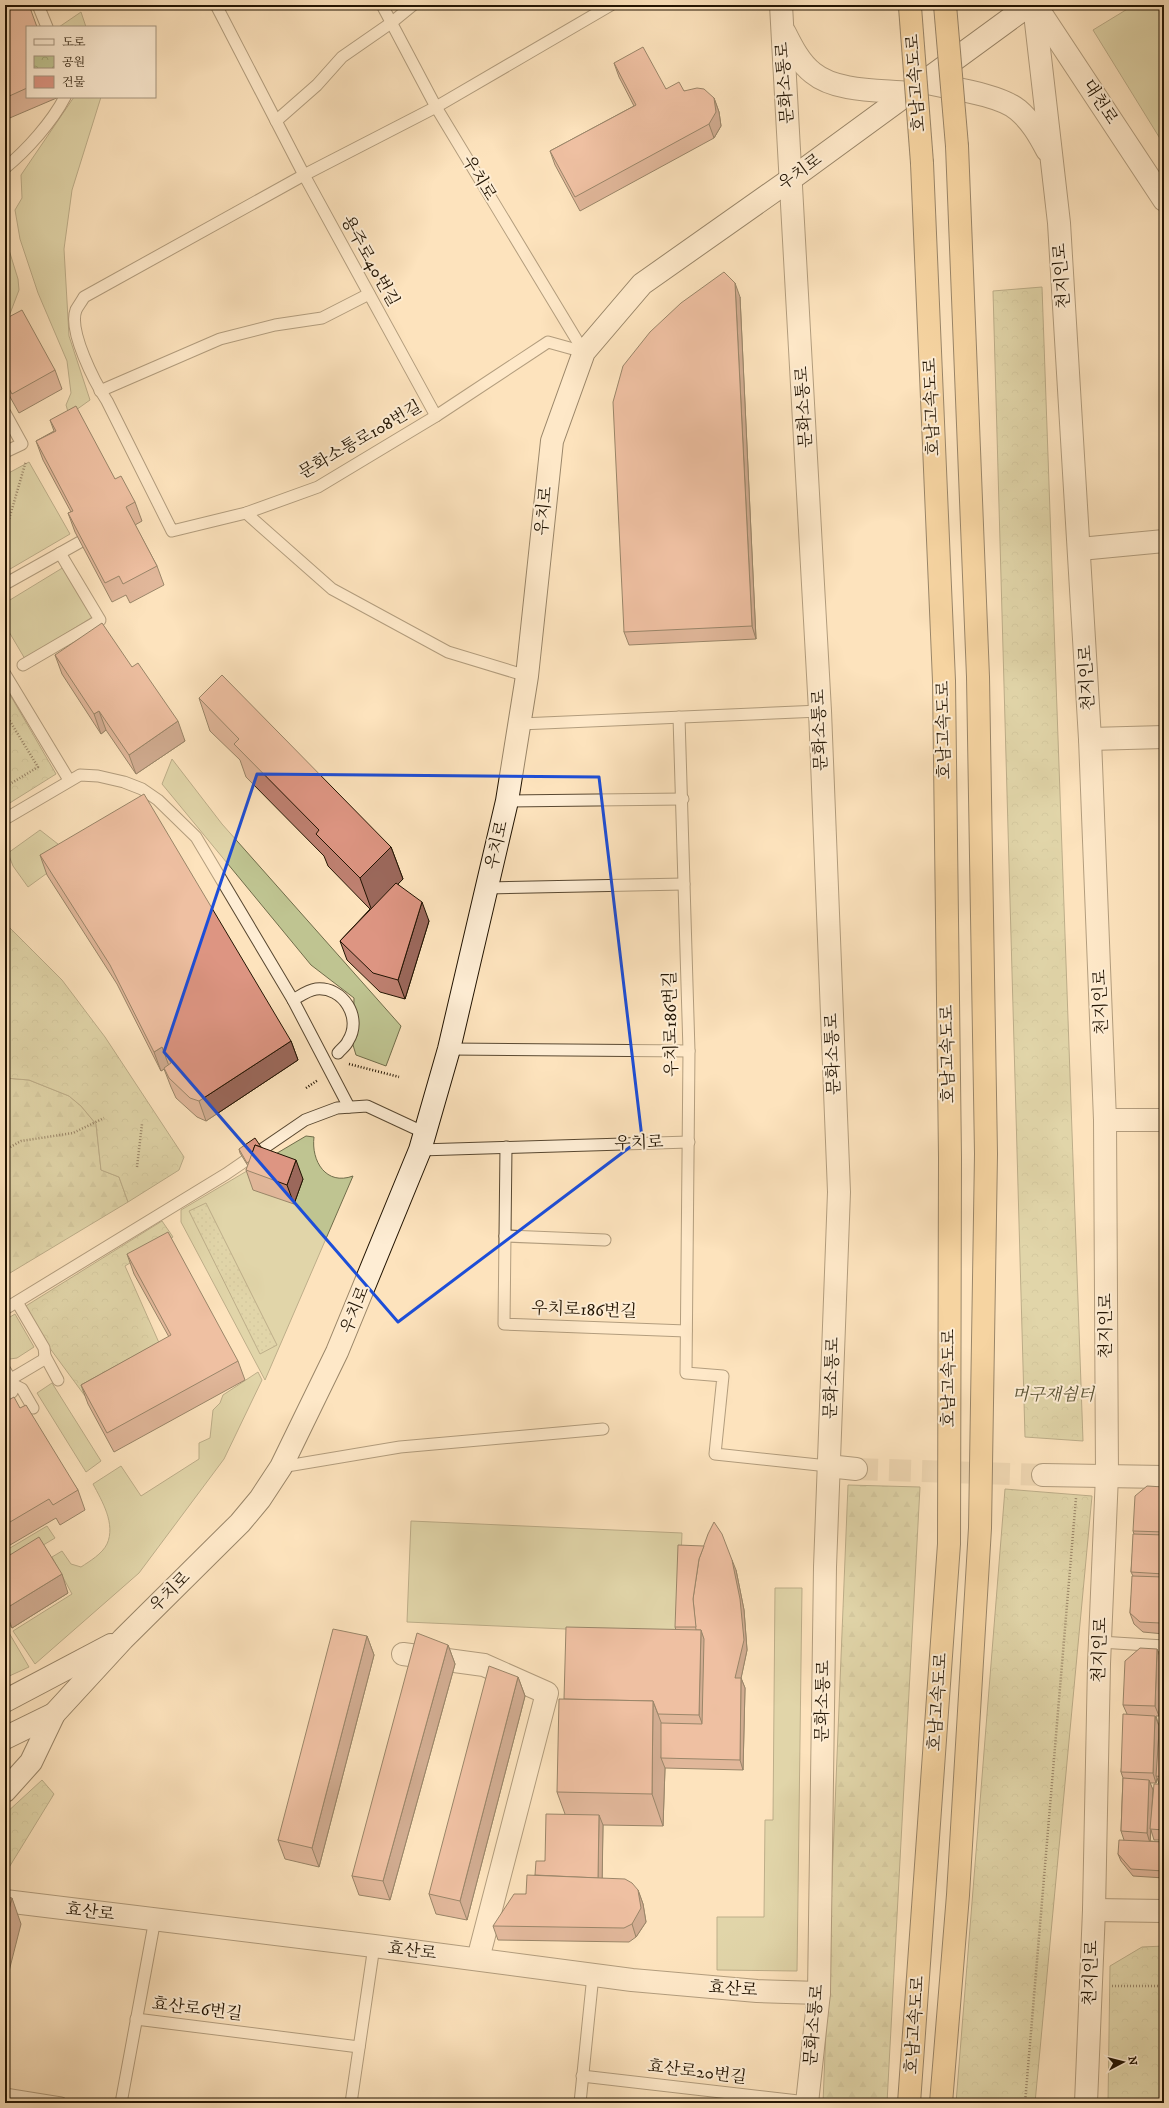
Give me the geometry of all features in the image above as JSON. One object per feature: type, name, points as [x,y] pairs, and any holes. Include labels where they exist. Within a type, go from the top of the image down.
[{"type":"highway","name":"호남고속도로","points":[[941,2103],[958,1895],[980,1528],[986,1154],[978,677],[957,146],[945,5]]},
{"type":"highway","name":"호남고속도로","points":[[909,2103],[949,1544],[950,1157],[944,681],[922,163],[910,6]]},
{"type":"street","name":"문화소통로","points":[[781,5],[820,711],[838,1192],[824,1592],[819,1993],[807,2102]]},
{"type":"street","name":"우치로","points":[[5,1791],[31,1762],[54,1714],[123,1639],[240,1523],[260,1499],[281,1467],[337,1352],[423,1141],[449,1049],[507,801],[527,676],[552,441],[584,352],[642,284],[791,179],[1029,5]]},
{"type":"street","name":"천지인로","points":[[1034,5],[1059,223],[1080,549],[1090,739],[1105,1120],[1107,1475],[1100,1642],[1094,1910],[1086,2103]]},
{"type":"street","name":"대천로","points":[[1034,5],[1164,200]]},
{"type":"street","points":[[782,27],[802,62],[812,73],[824,81],[839,86],[916,87],[995,98],[1017,109],[1035,128],[1052,159]]},
{"type":"street","points":[[1080,549],[1164,541]]},
{"type":"street","points":[[1090,739],[1164,737]]},
{"type":"street","points":[[1105,1120],[1164,1120]]},
{"type":"street","points":[[828,1466],[856,1469]]},
{"type":"street","points":[[1044,1475],[1164,1477]]},
{"type":"street","points":[[5,1701],[123,1639]]},
{"type":"street","points":[[403,1654],[484,1665],[547,1693],[478,1959]]},
{"type":"street","name":"우치로","points":[[5,1738],[54,1714]]},
{"type":"street","name":"효산로","points":[[5,1901],[478,1959],[632,1980],[742,1990],[819,1993]]},
{"type":"street","points":[[1094,1910],[1164,1911]]},
{"type":"lane","points":[[38,5],[47,26]]},
{"type":"lane","name":"용주로40번길","points":[[216,5],[304,175],[436,416]]},
{"type":"lane","points":[[382,5],[436,107]]},
{"type":"lane","points":[[276,121],[317,84],[342,57],[391,23],[413,5]]},
{"type":"lane","name":"문화소통로108번길","points":[[584,352],[548,342],[436,416],[318,487],[246,513],[172,531],[92,375],[77,335],[76,312],[84,297],[304,175],[436,107],[611,5]]},
{"type":"lane","points":[[5,168],[15,161],[52,119],[64,98]]},
{"type":"lane","name":"우치로","points":[[436,107],[584,352]]},
{"type":"lane","points":[[100,391],[220,339],[275,326],[322,318],[369,294]]},
{"type":"lane","points":[[5,413],[22,444],[5,452]]},
{"type":"lane","points":[[246,513],[332,590],[448,652],[527,676]]},
{"type":"lane","points":[[5,584],[80,542]]},
{"type":"lane","points":[[23,665],[100,620],[60,553]]},
{"type":"lane","points":[[5,674],[70,780]]},
{"type":"lane","points":[[520,724],[820,711]]},
{"type":"lane","name":"우치로186번길","points":[[679,717],[683,798],[689,1051],[686,1373],[723,1376],[715,1454],[828,1466]]},
{"type":"lane","points":[[5,819],[80,775],[98,776],[124,782],[142,789],[178,818],[196,837],[293,1000],[349,1107]]},
{"type":"lane","name":"우치로","points":[[507,801],[683,798]]},
{"type":"lane","name":"우치로","points":[[487,888],[684,884]]},
{"type":"lane","points":[[293,1000],[314,989],[326,989],[339,994],[347,1003],[352,1015],[352,1030],[349,1041],[338,1053]]},
{"type":"lane","points":[[449,1049],[689,1051]]},
{"type":"lane","points":[[5,1309],[226,1174],[305,1120],[337,1108],[367,1106],[423,1141]]},
{"type":"lane","name":"우치로","points":[[423,1141],[506,1147],[689,1142]]},
{"type":"lane","points":[[506,1147],[505,1236],[605,1240]]},
{"type":"lane","name":"우치로186번길","points":[[505,1236],[504,1324],[686,1331]]},
{"type":"lane","points":[[17,1302],[44,1348],[45,1356],[58,1380]]},
{"type":"lane","points":[[10,1378],[43,1360],[45,1356]]},
{"type":"lane","points":[[5,1397],[12,1392],[10,1378]]},
{"type":"lane","points":[[10,1378],[22,1389],[32,1408]]},
{"type":"lane","points":[[281,1467],[400,1447],[603,1430]]},
{"type":"lane","points":[[1100,1642],[1164,1646]]},
{"type":"lane","name":"효산로6번길","points":[[122,2103],[155,1919]]},
{"type":"lane","points":[[351,2103],[374,1946]]},
{"type":"lane","points":[[580,2103],[593,1975]]},
{"type":"lane","name":"효산로6번길","points":[[136,2019],[359,2047]]},
{"type":"lane","name":"효산로20번길","points":[[582,2076],[807,2102]]},
{"type":"lane","points":[[5,2094],[61,2103]]},
{"type":"path","points":[[5,533],[28,453]]},
{"type":"path","points":[[5,713],[38,767],[5,787]]},
{"type":"path","points":[[332,1073],[351,1064],[399,1077]]},
{"type":"path","points":[[5,1150],[21,1141],[73,1133],[104,1118]]},
{"type":"path","points":[[137,1167],[142,1124]]},
{"type":"path","points":[[1025,2103],[1078,1476]]},
{"type":"path","points":[[1110,1986],[1164,1986]]},
{"type":"highlighted area","points":[[257,774],[599,777],[642,1138],[398,1322],[164,1052]]},
{"type":"green space","points":[[1134,5],[1164,5],[1164,145],[1093,30]]},
{"type":"green space","points":[[81,12],[86,26],[60,26]]},
{"type":"green space","points":[[73,98],[101,98],[72,190],[64,249],[69,336],[90,400],[69,415],[66,405],[71,393],[67,361],[38,293],[20,239],[15,210],[22,198],[21,175]]},
{"type":"green space","points":[[5,237],[18,279],[19,290],[8,319],[5,313]]},
{"type":"green space","name":"머구재쉼터","points":[[1042,287],[1083,1441],[1025,1437],[993,291]]},
{"type":"green space","points":[[29,462],[70,534],[5,572],[5,475]]},
{"type":"green space","points":[[64,567],[94,616],[25,659],[5,625],[5,603]]},
{"type":"green space","points":[[5,686],[56,774],[5,806]]},
{"type":"green space","points":[[172,759],[222,824],[401,1026],[386,1066],[356,1055],[353,1045],[354,998],[311,965],[162,784]]},
{"type":"green space","points":[[40,830],[72,855],[28,887],[13,866],[8,853]]},
{"type":"green space","points":[[5,923],[62,980],[105,1037],[184,1157],[179,1170],[128,1202],[119,1177],[101,1170],[96,1124],[81,1106],[69,1096],[29,1080],[5,1078]]},
{"type":"green space","points":[[5,1078],[29,1080],[69,1096],[81,1106],[96,1124],[101,1170],[119,1177],[128,1202],[5,1276]]},
{"type":"green space","points":[[306,1136],[314,1137],[315,1155],[322,1169],[335,1178],[353,1176],[265,1380],[181,1222],[181,1210]]},
{"type":"green space","points":[[206,1203],[277,1345],[260,1354],[189,1211]]},
{"type":"green space","points":[[162,1221],[173,1237],[125,1266],[164,1354],[85,1396],[21,1309]]},
{"type":"green space","points":[[15,1314],[34,1347],[17,1358],[10,1359],[5,1355],[5,1320]]},
{"type":"green space","points":[[258,1372],[262,1380],[224,1459],[139,1573],[35,1664],[13,1631],[72,1594],[52,1557],[62,1551],[71,1564],[81,1567],[99,1554],[107,1544],[110,1529],[109,1521],[104,1505],[93,1484],[121,1466],[141,1496],[199,1459],[199,1443],[210,1438],[213,1410],[220,1403],[223,1395]]},
{"type":"green space","points":[[52,1383],[101,1461],[86,1472],[37,1393]]},
{"type":"green space","points":[[848,1485],[920,1487],[887,2103],[823,2103]]},
{"type":"green space","points":[[1005,1489],[1092,1496],[1035,2103],[956,2103]]},
{"type":"green space","points":[[411,1521],[682,1533],[678,1634],[407,1622]]},
{"type":"green space","points":[[47,1526],[55,1538],[5,1568],[5,1551]]},
{"type":"green space","points":[[775,1588],[802,1588],[797,1971],[717,1970],[717,1917],[764,1917],[765,1820],[773,1820]]},
{"type":"green space","points":[[5,1626],[29,1667],[5,1678]]},
{"type":"green space","points":[[42,1780],[54,1794],[5,1874],[5,1814]]},
{"type":"green space","points":[[1164,1946],[1164,2103],[1108,2103],[1110,1966],[1142,1947]]},
{"type":"building","points":[[5,5],[29,5],[37,26],[26,26],[26,88],[5,98]]},
{"type":"building","points":[[643,47],[666,89],[679,82],[684,91],[697,88],[704,89],[714,98],[716,112],[709,124],[575,197],[550,151],[636,105],[614,63]]},
{"type":"building","points":[[724,272],[735,283],[752,626],[624,632],[613,402],[623,366],[650,332],[681,303]]},
{"type":"building","points":[[22,310],[55,370],[12,394],[5,381],[5,319]]},
{"type":"building","points":[[76,406],[115,479],[121,476],[135,502],[126,507],[157,566],[123,584],[119,576],[105,583],[68,513],[73,511],[36,441],[56,431],[50,420]]},
{"type":"building","points":[[102,623],[132,667],[138,663],[178,721],[129,755],[99,711],[94,714],[55,655]]},
{"type":"building","points":[[222,675],[391,847],[360,878],[316,834],[319,830],[234,744],[239,739],[199,698]]},
{"type":"building","points":[[144,794],[291,1041],[199,1101],[190,1098],[169,1078],[164,1068],[171,1063],[162,1047],[154,1052],[110,965],[40,855]]},
{"type":"building","points":[[396,883],[422,902],[398,980],[373,973],[340,941]]},
{"type":"building","points":[[255,1138],[261,1147],[255,1145],[250,1161],[247,1163],[239,1149]]},
{"type":"building","points":[[255,1145],[296,1160],[287,1185],[246,1170]]},
{"type":"building","points":[[168,1232],[238,1361],[107,1433],[81,1385],[171,1335],[127,1254]]},
{"type":"building","points":[[14,1397],[20,1408],[26,1405],[78,1490],[53,1505],[49,1499],[5,1525],[5,1402]]},
{"type":"building","points":[[1147,1486],[1164,1487],[1164,1532],[1133,1531],[1135,1496]]},
{"type":"building","points":[[714,1522],[722,1534],[732,1560],[740,1599],[744,1640],[735,1678],[741,1678],[740,1760],[661,1758],[661,1723],[702,1724],[704,1639],[701,1630],[696,1630],[693,1599],[699,1559]]},
{"type":"building","points":[[1133,1534],[1164,1535],[1164,1574],[1131,1572]]},
{"type":"building","points":[[39,1537],[62,1574],[5,1609],[5,1558]]},
{"type":"building","points":[[678,1545],[704,1546],[699,1559],[693,1599],[696,1627],[675,1627]]},
{"type":"building","points":[[1132,1576],[1163,1577],[1160,1623],[1140,1622],[1130,1613]]},
{"type":"building","points":[[566,1627],[701,1630],[699,1715],[658,1714],[653,1701],[564,1699]]},
{"type":"building","points":[[333,1629],[367,1636],[312,1848],[278,1840]]},
{"type":"building","points":[[417,1633],[448,1645],[383,1881],[352,1876]]},
{"type":"building","points":[[1140,1648],[1157,1649],[1155,1706],[1123,1705],[1125,1661]]},
{"type":"building","points":[[1164,1650],[1164,1707],[1160,1707]]},
{"type":"building","points":[[489,1666],[518,1677],[460,1901],[429,1894]]},
{"type":"building","points":[[559,1699],[653,1701],[652,1794],[557,1792]]},
{"type":"building","points":[[1123,1714],[1155,1716],[1153,1773],[1121,1772]]},
{"type":"building","points":[[1160,1718],[1164,1718],[1164,1777],[1156,1776]]},
{"type":"building","points":[[1123,1778],[1149,1780],[1147,1833],[1121,1831]]},
{"type":"building","points":[[1154,1784],[1164,1784],[1164,1830],[1150,1829]]},
{"type":"building","points":[[546,1814],[599,1815],[598,1878],[535,1875],[536,1861],[545,1861]]},
{"type":"building","points":[[1119,1840],[1164,1842],[1164,1871],[1131,1869],[1118,1854]]},
{"type":"building","points":[[527,1875],[625,1879],[632,1883],[638,1890],[641,1908],[632,1924],[624,1928],[493,1926],[514,1894],[526,1894]]},
{"type":"building","points":[[5,1897],[12,1898],[5,1924]]},
{"type":"tunnel","points":[[856,1469],[1043,1475]]}]
